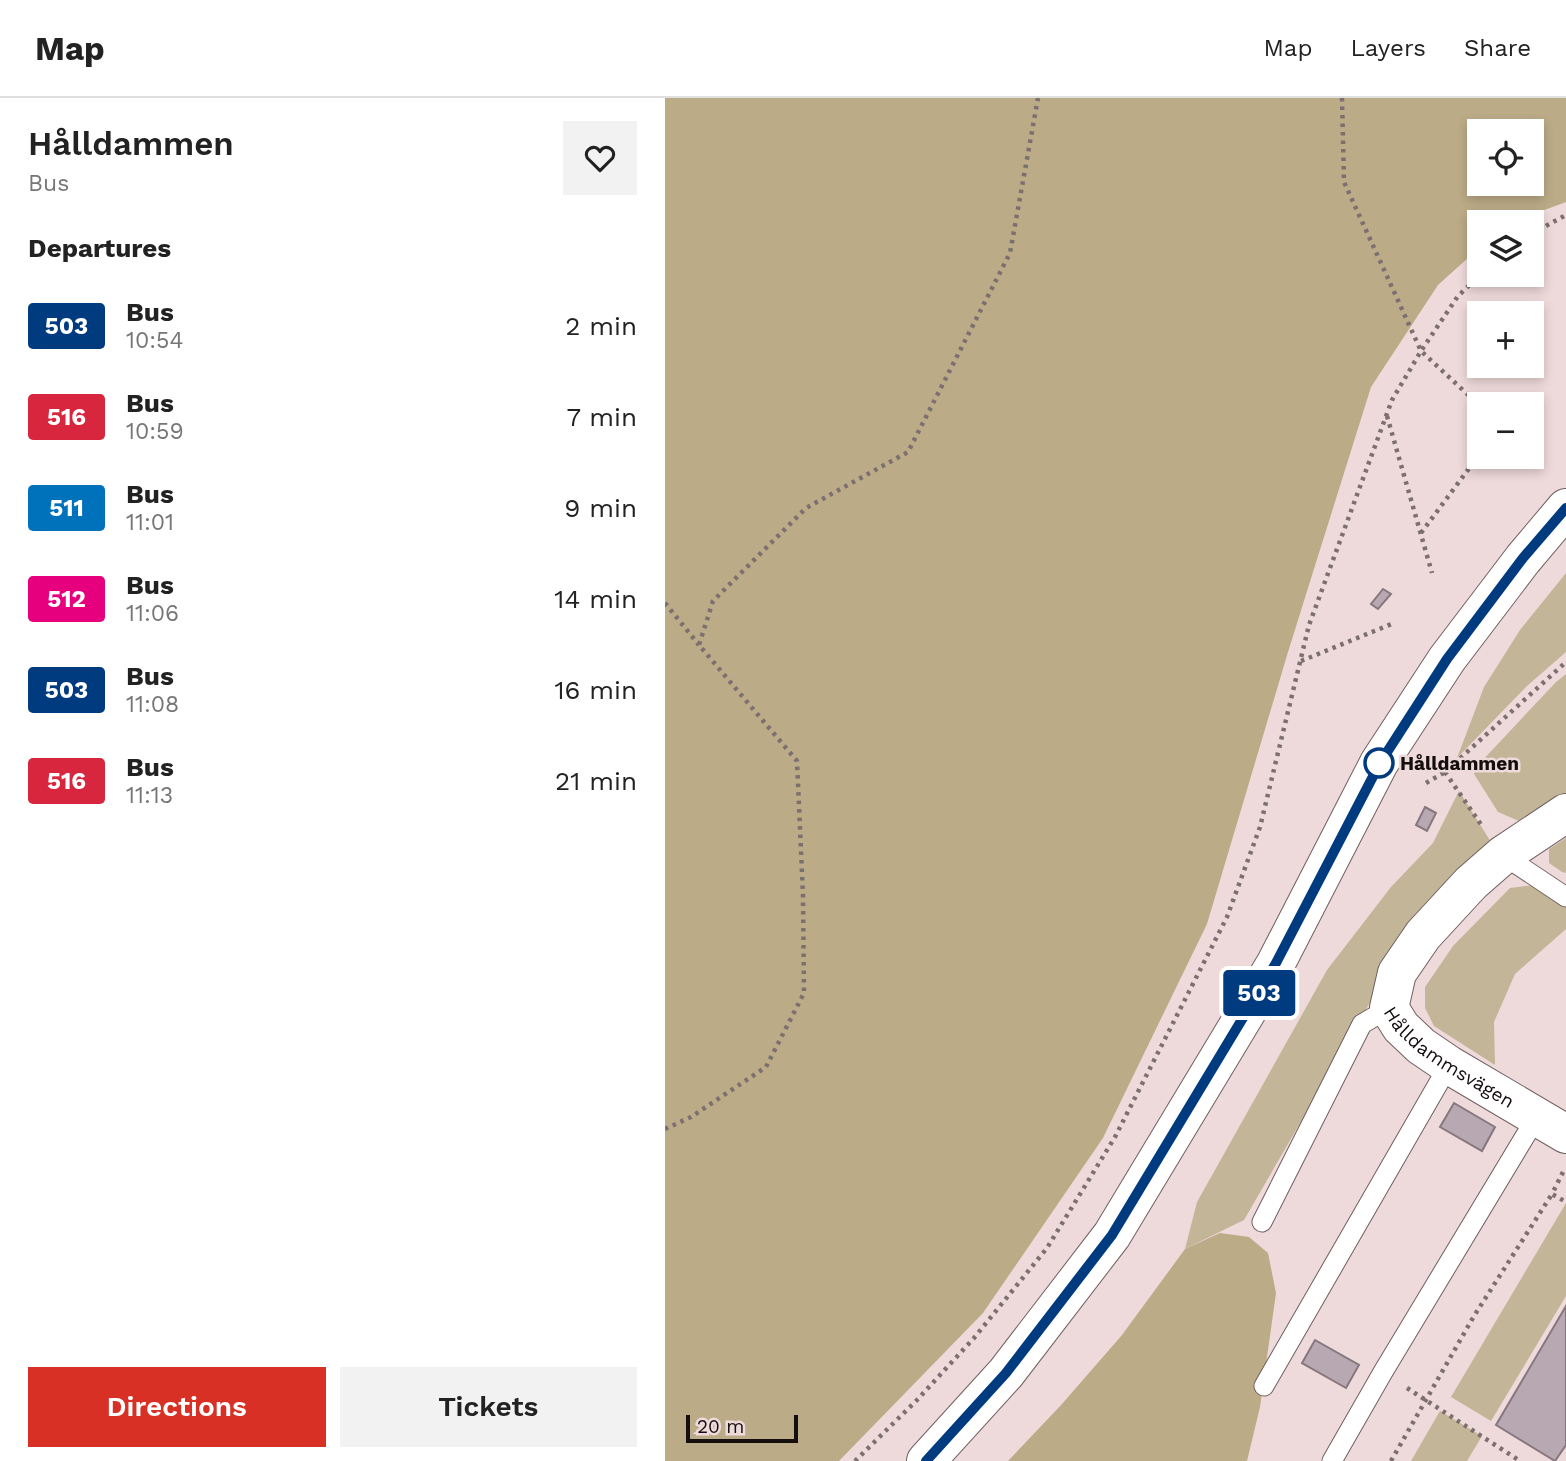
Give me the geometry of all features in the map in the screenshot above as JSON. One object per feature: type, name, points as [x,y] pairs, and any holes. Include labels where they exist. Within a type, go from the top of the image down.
[{"type":"street","points":[[926,1461],[1006,1373],[1112,1235],[1276,963],[1380,763],[1447,659],[1523,558],[1566,508]]},
{"type":"street","name":"Hålldammsvägen","points":[[1551,1126],[1421,1046],[1401,1027],[1389,1008],[1397,973],[1423,935],[1471,883],[1503,855],[1566,813]]},
{"type":"lane","points":[[1503,855],[1566,897]]},
{"type":"lane","points":[[1262,1222],[1362,1024],[1389,1008]]},
{"type":"lane","points":[[1264,1386],[1448,1065]]},
{"type":"lane","points":[[1332,1461],[1383,1372],[1551,1126]]},
{"type":"path","points":[[699,645],[713,601],[806,508],[908,452],[1010,253],[1038,98]]},
{"type":"path","points":[[1342,98],[1345,182],[1421,351],[1467,394]]},
{"type":"path","points":[[1544,227],[1566,215]]},
{"type":"path","points":[[855,1461],[917,1400],[974,1338],[1047,1248],[1115,1138],[1227,917],[1260,827],[1309,625],[1392,400],[1421,351],[1458,296],[1467,287]]},
{"type":"path","points":[[1386,415],[1432,573]]},
{"type":"path","points":[[1421,534],[1469,469]]},
{"type":"path","points":[[665,603],[797,761],[804,993],[767,1067],[691,1116],[665,1129]]},
{"type":"path","points":[[1300,661],[1394,623]]},
{"type":"path","points":[[1426,783],[1445,772],[1566,662]]},
{"type":"path","points":[[1445,772],[1503,855]]},
{"type":"path","points":[[1391,1461],[1474,1316],[1552,1195],[1566,1165]]},
{"type":"path","points":[[1552,1195],[1566,1202]]},
{"type":"path","points":[[1383,1372],[1520,1461]]},
{"type":"shaded area","points":[[665,98],[1566,98],[1566,202],[1544,210],[1467,210],[1467,259],[1438,285],[1371,387],[1207,924],[1103,1138],[983,1313],[839,1461],[665,1461]]},
{"type":"shaded area","points":[[1566,573],[1566,652],[1527,686],[1457,758],[1484,687],[1520,630]]},
{"type":"shaded area","points":[[1566,674],[1566,797],[1526,824],[1498,812],[1474,774],[1479,764]]},
{"type":"shaded area","points":[[1459,791],[1496,850],[1394,961],[1244,1220],[1185,1249],[1197,1202],[1327,970],[1391,887],[1433,843]]},
{"type":"shaded area","points":[[1566,838],[1566,873],[1549,863],[1549,849]]},
{"type":"shaded area","points":[[1534,885],[1566,905],[1566,929],[1515,974],[1494,1022],[1495,1065],[1434,1026],[1425,1008],[1425,987],[1453,946],[1510,888]]},
{"type":"shaded area","points":[[1566,1203],[1566,1296],[1491,1421],[1451,1397]]},
{"type":"shaded area","points":[[1220,1233],[1249,1237],[1268,1253],[1276,1293],[1260,1407],[1247,1461],[1008,1461],[1122,1335],[1185,1249]]},
{"type":"shaded area","points":[[1440,1411],[1482,1436],[1467,1461],[1411,1461]]},
{"type":"building","points":[[1383,589],[1391,594],[1378,609],[1371,604]]},
{"type":"building","points":[[1425,807],[1436,813],[1427,831],[1416,825]]},
{"type":"building","points":[[1454,1103],[1495,1127],[1482,1151],[1440,1127]]},
{"type":"building","points":[[1566,1306],[1566,1445],[1555,1461],[1496,1425]]},
{"type":"building","points":[[1315,1340],[1359,1365],[1346,1388],[1302,1363]]},
{"type":"bus line","name":"503","points":[[926,1461],[1006,1373],[1112,1235],[1276,963],[1380,763],[1447,659],[1523,558],[1566,508]]},
{"type":"place","name":"Hålldammen","points":[[1379,763]]}]
